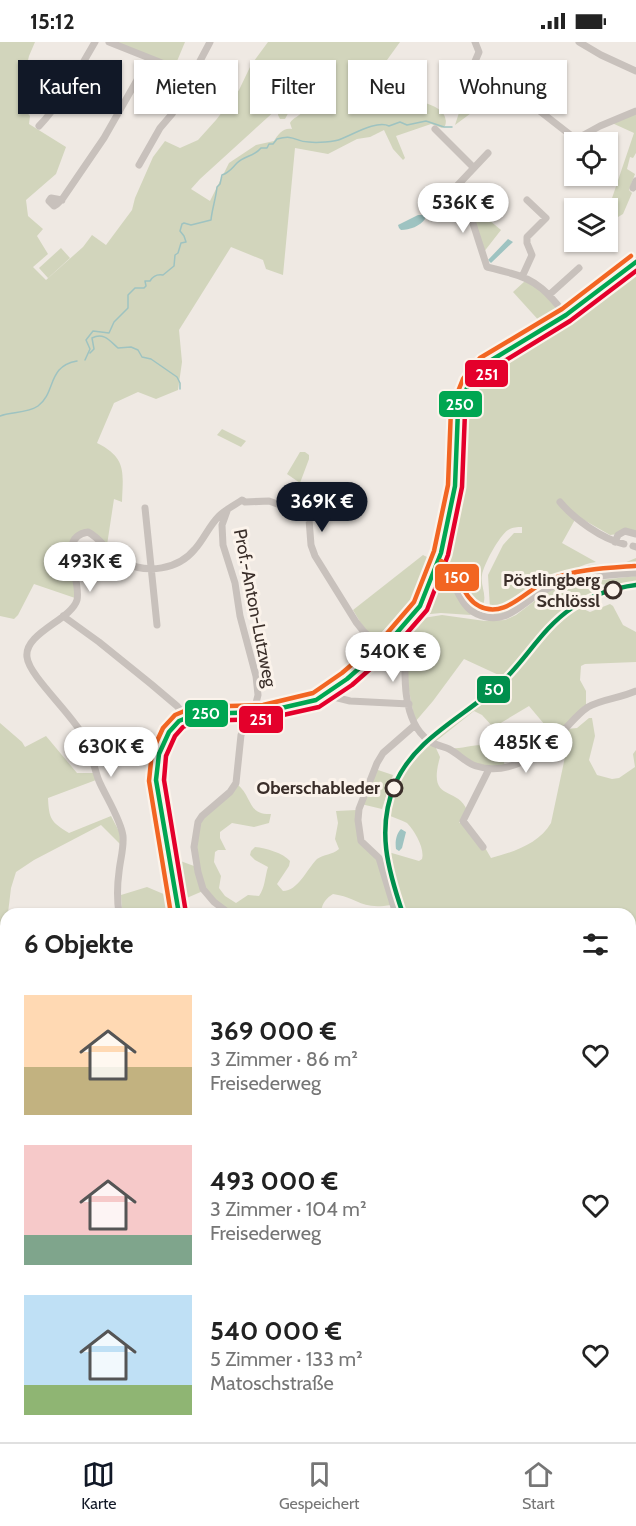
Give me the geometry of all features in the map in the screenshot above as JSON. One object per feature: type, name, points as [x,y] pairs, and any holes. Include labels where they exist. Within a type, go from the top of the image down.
[{"type":"main road","points":[[177,908],[175,882],[157,790],[156,771],[166,736],[175,724],[186,717],[201,713],[252,713],[298,705],[326,695],[383,648],[422,602],[437,567],[454,498],[458,410],[466,388],[474,375],[485,364],[566,315],[636,262]]},
{"type":"street","points":[[39,126],[68,88],[95,42]]},
{"type":"street","points":[[62,200],[104,138],[149,59],[109,42]]},
{"type":"street","points":[[200,60],[210,42]]},
{"type":"street","points":[[475,42],[479,51],[473,66],[474,70],[523,98],[573,137],[580,137],[636,111]]},
{"type":"street","points":[[579,42],[636,71]]},
{"type":"street","points":[[139,165],[160,128],[172,114]]},
{"type":"street","points":[[435,129],[474,168]]},
{"type":"street","points":[[489,153],[454,189],[453,197],[469,211],[487,267],[522,277],[541,286],[566,315]]},
{"type":"street","points":[[522,277],[532,255],[527,237],[546,218],[527,200]]},
{"type":"street","points":[[549,295],[579,268]]},
{"type":"street","points":[[119,908],[118,881],[123,837],[121,828],[102,788],[83,734],[31,669],[27,657],[27,649],[45,629],[73,607],[77,599],[76,573],[71,556],[71,546],[77,537],[85,532],[95,535],[124,562],[151,569],[169,566],[184,560],[200,544],[215,521],[242,500],[245,502],[269,501],[294,510],[309,519],[310,545],[315,556],[356,622],[383,648]]},
{"type":"street","points":[[560,502],[575,519],[615,542],[624,544]]},
{"type":"street","points":[[145,508],[157,625]]},
{"type":"street","name":"Prof.-Anton-Lutzweg","points":[[221,908],[203,889],[195,860],[195,837],[198,822],[202,816],[230,792],[236,783],[240,737],[258,695],[235,583],[223,545],[222,525],[228,509]]},
{"type":"street","points":[[215,521],[222,525]]},
{"type":"street","points":[[615,542],[621,532],[636,534]]},
{"type":"street","points":[[437,567],[446,573],[466,607],[484,617],[494,619],[506,617],[539,593],[562,583],[590,577],[636,573]]},
{"type":"street","points":[[63,616],[142,677],[177,706],[186,717]]},
{"type":"street","points":[[403,627],[406,632],[404,663],[409,704],[415,725],[429,741],[453,751],[474,765],[489,770],[513,766],[526,760],[545,748],[587,708],[636,691]]},
{"type":"street","points":[[326,695],[350,701],[409,704]]},
{"type":"street","points":[[394,908],[379,858],[361,841],[358,813],[365,788],[380,757],[415,725]]},
{"type":"street","points":[[483,847],[463,821],[489,770]]},
{"type":"green space","points":[[0,42],[35,42],[28,60],[18,60],[18,114],[28,114],[29,124],[66,147],[56,174],[26,200],[28,216],[43,229],[37,236],[48,254],[33,267],[46,280],[83,247],[92,235],[106,245],[132,210],[153,157],[165,141],[180,148],[198,140],[221,114],[238,114],[238,91],[250,67],[250,114],[271,114],[191,189],[210,201],[229,163],[256,145],[274,141],[286,129],[292,129],[290,123],[300,114],[336,114],[336,60],[255,60],[268,42],[400,42],[387,60],[348,60],[348,114],[427,114],[427,104],[439,109],[439,114],[443,114],[445,126],[442,128],[431,124],[396,136],[405,158],[403,160],[393,149],[384,130],[370,137],[357,139],[328,154],[295,148],[283,275],[266,269],[263,260],[231,247],[179,330],[182,362],[178,390],[156,399],[138,392],[114,403],[97,443],[114,454],[118,460],[123,482],[122,502],[114,499],[107,545],[86,530],[79,532],[67,553],[75,578],[75,598],[34,584],[14,619],[0,616]]},
{"type":"green space","points":[[114,42],[185,42],[178,60],[160,60]]},
{"type":"green space","points":[[288,114],[285,119],[280,119],[278,115]]},
{"type":"green space","points":[[459,114],[470,114],[455,125]]},
{"type":"green space","points":[[636,114],[636,153],[633,158],[630,157],[627,169],[635,174],[629,190],[632,193],[623,214],[618,217],[618,198],[612,198],[634,133],[612,123]]},
{"type":"green space","points":[[477,210],[501,230],[483,253],[472,212]]},
{"type":"green space","points":[[61,248],[70,258],[48,278],[39,268]]},
{"type":"green space","points":[[636,267],[636,532],[610,535],[577,516],[562,543],[596,562],[576,569],[528,602],[494,615],[490,609],[488,575],[503,545],[514,533],[522,533],[522,527],[510,529],[500,538],[486,564],[482,575],[483,604],[481,608],[474,610],[470,608],[456,585],[445,558],[457,502],[462,458],[463,414],[470,390],[488,368],[556,327]]},
{"type":"green space","points":[[525,281],[539,288],[560,312],[542,324],[513,292]]},
{"type":"green space","points":[[222,429],[246,441],[241,447],[217,435]]},
{"type":"green space","points":[[300,452],[309,455],[309,459],[300,483],[287,474]]},
{"type":"green space","points":[[423,555],[433,560],[419,597],[376,638],[365,629],[353,610]]},
{"type":"green space","points":[[636,558],[636,571],[564,579],[589,565],[624,563]]},
{"type":"green space","points":[[440,574],[444,576],[471,615],[441,613],[420,615]]},
{"type":"green space","points":[[636,576],[636,584],[586,585],[574,583]]},
{"type":"green space","points":[[568,584],[581,587],[609,587],[577,603],[558,616],[521,654],[503,677],[464,659],[415,722],[406,675],[408,632],[417,619],[442,615],[485,621],[505,620],[516,615],[545,593]]},
{"type":"green space","points":[[610,604],[623,625],[636,632],[636,662],[581,666],[580,680],[586,691],[586,706],[555,737],[529,706],[494,727],[505,766],[478,765],[451,748],[480,745],[488,743],[492,738],[493,727],[482,715],[474,711],[435,742],[433,740],[504,682],[555,624],[579,607],[590,612]]},
{"type":"green space","points":[[592,718],[595,736],[589,760],[597,775],[612,779],[619,778],[635,767],[633,754],[636,750],[636,908],[402,908],[385,851],[419,861],[423,855],[421,845],[410,826],[388,815],[398,785],[415,760],[431,744],[435,746],[440,757],[437,781],[440,787],[462,802],[467,810],[459,823],[465,821],[480,839],[491,858],[533,842],[551,823],[565,757],[557,752],[542,753],[567,729],[577,728]]},
{"type":"green space","points":[[0,723],[25,747],[46,736],[77,773],[94,773],[96,780],[48,798],[50,815],[58,826],[69,833],[111,816],[121,835],[121,845],[101,825],[16,872],[9,908],[0,908]]},
{"type":"green space","points":[[375,769],[393,775],[382,809],[361,804]]},
{"type":"green space","points":[[237,784],[258,812],[271,814],[269,823],[254,827],[232,823],[220,832],[220,838],[226,850],[215,852],[214,862],[221,876],[219,888],[225,896],[236,903],[248,895],[259,896],[264,886],[268,867],[250,855],[255,847],[274,851],[290,861],[277,884],[283,891],[288,890],[302,879],[317,859],[339,849],[335,839],[338,823],[336,811],[357,810],[357,829],[378,861],[391,905],[366,905],[333,894],[324,902],[322,908],[224,908],[205,888],[196,854],[200,822]]},
{"type":"green space","points":[[175,859],[194,866],[203,891],[182,900]]},
{"type":"green space","points":[[147,887],[173,898],[175,908],[122,908],[121,895]]},
{"type":"water","points":[[418,215],[424,215],[425,219],[420,224],[408,229],[399,228],[398,225]]},
{"type":"water","points":[[508,239],[513,242],[491,263],[488,260]]},
{"type":"water","points":[[401,829],[406,832],[399,851],[396,849],[396,841]]},
{"type":"waterway","points":[[85,360],[90,349],[86,340],[93,331],[109,333],[114,322],[128,308],[128,295],[135,288],[144,288],[145,281],[150,281],[157,275],[163,275],[174,266],[175,255],[181,243],[186,242],[180,231],[182,224],[191,225],[211,220],[217,187],[222,175],[240,161],[261,148],[267,148],[277,139],[283,138],[304,142],[330,142],[372,126],[389,126],[400,122],[407,125],[426,121],[452,127]]},
{"type":"waterway","points":[[90,353],[94,349],[92,338],[96,336],[106,338],[118,348],[131,347],[138,350],[142,357],[151,359],[177,377],[180,389]]},
{"type":"waterway","points":[[0,416],[38,406],[44,401],[61,368],[77,361]]},
{"type":"transit line","name":"150","points":[[170,908],[149,781],[152,752],[163,728],[175,715],[194,707],[263,705],[313,693],[342,673],[383,638],[414,602],[434,551],[448,485],[451,409],[463,379],[480,358],[562,309],[631,256]]},
{"type":"transit line","name":"250","points":[[178,908],[156,780],[159,754],[169,732],[179,721],[196,714],[264,712],[316,700],[347,679],[388,643],[420,606],[441,553],[455,486],[458,410],[469,383],[485,364],[566,315],[636,262]]},
{"type":"transit line","name":"251","points":[[185,908],[164,780],[166,756],[175,736],[183,727],[198,721],[265,719],[319,707],[352,685],[394,648],[427,610],[448,555],[462,487],[465,412],[475,387],[490,370],[570,321],[636,271]]},
{"type":"transit line","name":"150","points":[[441,561],[453,572],[473,602],[489,609],[507,606],[540,584],[559,576],[635,566]]},
{"type":"transit line","name":"50","points":[[401,908],[389,865],[385,833],[389,801],[404,768],[428,741],[500,684],[561,616],[595,596],[636,585]]},
{"type":"place","name":"Pöstlingberg Schlössl","points":[[613,590]]},
{"type":"place","name":"Oberschableder","points":[[394,788]]}]
